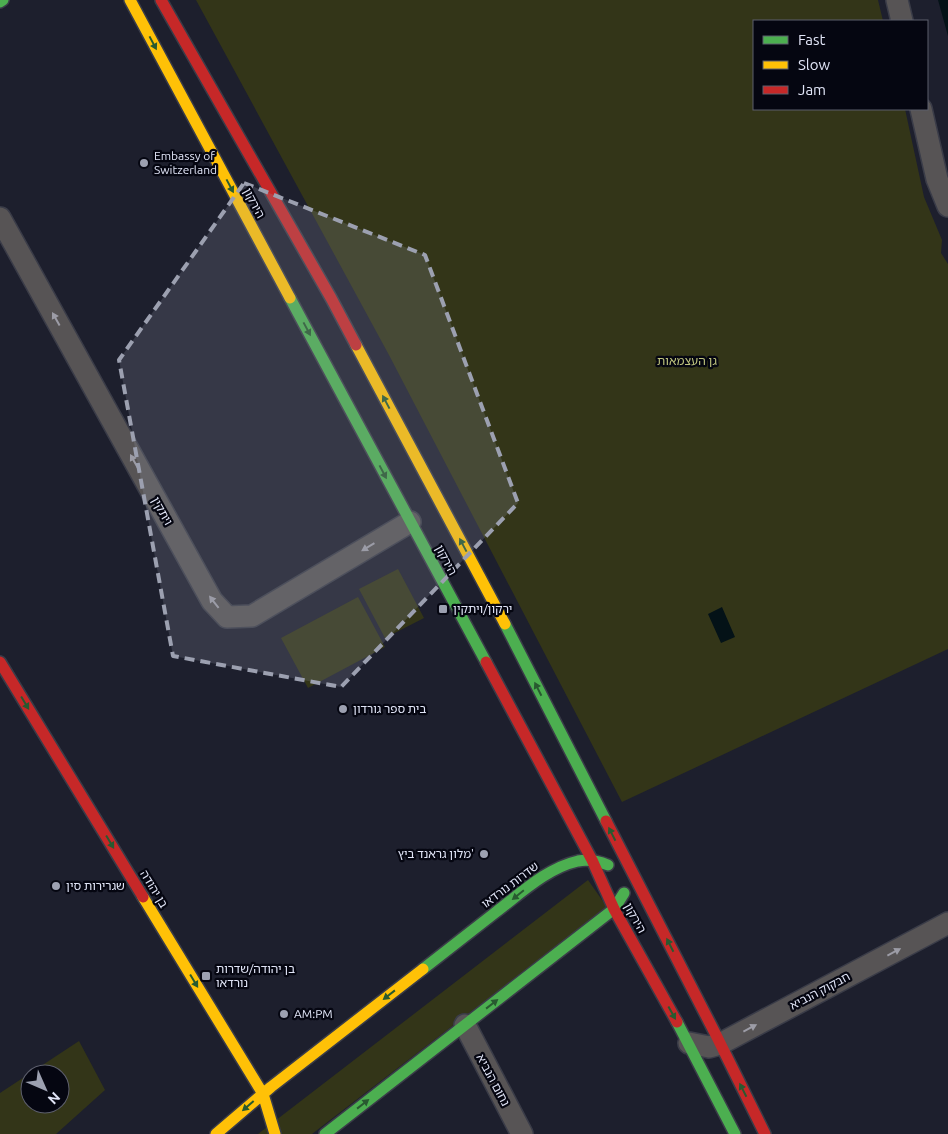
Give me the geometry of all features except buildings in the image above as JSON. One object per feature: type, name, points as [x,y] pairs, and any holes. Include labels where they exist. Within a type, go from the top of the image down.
[{"type":"main road","name":"הירקון","points":[[130,0],[592,860],[614,909],[689,1043],[735,1134]]},
{"type":"main road","name":"הירקון","points":[[161,0],[336,306],[523,660],[765,1134]]},
{"type":"main road","name":"בן יהודה","points":[[0,662],[263,1094],[276,1134]]},
{"type":"main road","points":[[563,807],[567,830],[566,836]]},
{"type":"main road","points":[[533,883],[556,864],[560,857]]},
{"type":"main road","name":"שדרות נורדאו","points":[[216,1134],[263,1094],[533,883],[554,870],[573,862],[592,860],[613,866],[634,877]]},
{"type":"main road","points":[[325,1134],[614,909],[634,877]]},
{"type":"street","points":[[897,0],[902,20]]},
{"type":"street","points":[[922,110],[937,179],[948,206]]},
{"type":"street","name":"ויתקין","points":[[0,218],[212,601],[227,617],[252,616],[410,522]]},
{"type":"street","name":"חבקוק הנביא","points":[[689,1043],[709,1047],[720,1044],[948,923]]},
{"type":"street","name":"נחום הנביא","points":[[465,1025],[522,1134]]},
{"type":"highlighted area","points":[[244,183],[425,255],[518,503],[341,687],[173,656],[119,360]]},
{"type":"green space","name":"גן העצמאות","points":[[196,0],[878,0],[883,20],[753,20],[753,110],[905,110],[924,197],[942,240],[941,253],[948,264],[948,649],[622,802],[389,355]]},
{"type":"green space","points":[[398,569],[424,618],[385,638],[359,589]]},
{"type":"green space","points":[[358,597],[385,647],[308,688],[281,638]]},
{"type":"green space","points":[[588,880],[607,907],[312,1134],[258,1134]]},
{"type":"green space","points":[[79,1041],[105,1090],[56,1134],[0,1134],[0,1093],[20,1080],[20,1114],[70,1114],[70,1064],[44,1064]]},
{"type":"shaded area","points":[[938,0],[948,0],[948,36]]},
{"type":"shaded area","points":[[722,607],[735,637],[721,643],[708,614]]},
{"type":"traffic: fast","points":[[290,298],[486,662]]},
{"type":"traffic: fast","points":[[505,624],[606,821]]},
{"type":"traffic: fast","points":[[423,969],[545,875],[567,864],[578,861],[586,860],[608,865]]},
{"type":"traffic: fast","points":[[325,1134],[614,909],[624,893]]},
{"type":"traffic: fast","points":[[677,1022],[735,1134]]},
{"type":"traffic: slow","points":[[130,0],[290,298]]},
{"type":"traffic: slow","points":[[356,345],[505,624]]},
{"type":"traffic: slow","points":[[143,897],[263,1094],[275,1134]]},
{"type":"traffic: slow","points":[[216,1134],[271,1087],[423,969]]},
{"type":"traffic: jam","points":[[161,0],[356,345]]},
{"type":"traffic: jam","points":[[0,662],[143,897]]},
{"type":"traffic: jam","points":[[486,662],[592,860],[614,909],[677,1022]]},
{"type":"traffic: jam","points":[[606,821],[765,1134]]},
{"type":"place","name":"Embassy of Switzerland","points":[[144,163]]},
{"type":"place","name":"ירקון/ויתקין","points":[[443,609]]},
{"type":"place","name":"בית ספר גורדון","points":[[343,709]]},
{"type":"place","name":"מלון גראנד ביץ'","points":[[484,854]]},
{"type":"place","name":"שגרירות סין","points":[[56,886]]},
{"type":"place","name":"בן יהודה/שדרות נורדאו","points":[[206,976]]},
{"type":"place","name":"AM:PM","points":[[284,1014]]}]
